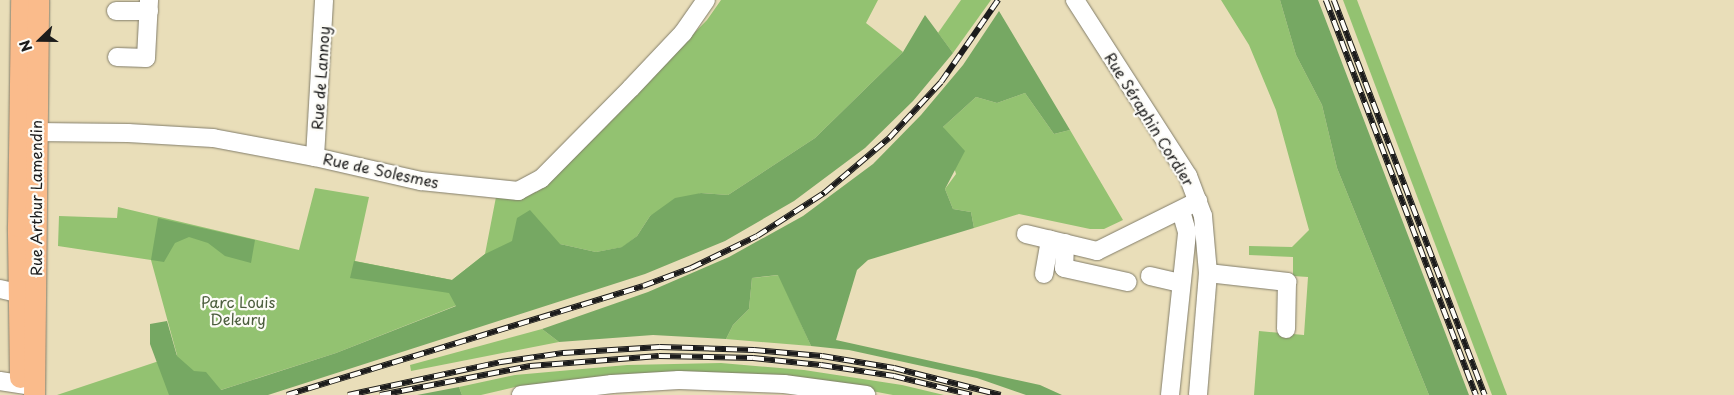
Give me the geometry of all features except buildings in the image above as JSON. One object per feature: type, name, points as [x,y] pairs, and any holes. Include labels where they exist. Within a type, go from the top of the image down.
[{"type":"main road","name":"Rue Arthur Lamendin","points":[[18,293],[35,132],[28,102],[22,0]]},
{"type":"main road","name":"Rue Arthur Lamendin","points":[[21,388],[18,293],[28,102],[38,0]]},
{"type":"street","points":[[28,102],[30,94],[31,0]]},
{"type":"street","name":"Rue de Lannoy","points":[[315,156],[324,0]]},
{"type":"street","name":"Rue de Solesmes","points":[[35,132],[128,133],[213,138],[315,156],[421,181],[518,191],[528,188],[637,81],[683,32],[706,0]]},
{"type":"street","name":"Rue Séraphin Cordier","points":[[1075,0],[1188,176],[1198,201],[1206,228],[1208,273],[1198,395]]},
{"type":"street","points":[[116,11],[149,5],[146,58],[117,57]]},
{"type":"street","points":[[1026,234],[1097,251],[1198,201]]},
{"type":"street","points":[[1170,395],[1187,232],[1181,211]]},
{"type":"street","points":[[1044,274],[1058,242]]},
{"type":"street","points":[[1058,242],[1064,268],[1127,282]]},
{"type":"street","points":[[1208,273],[1287,282],[1286,329]]},
{"type":"street","points":[[1150,276],[1181,284]]},
{"type":"street","points":[[521,395],[602,384],[684,388],[784,384],[866,395]]},
{"type":"green space","name":"Parc Louis Deleury","points":[[721,0],[878,0],[866,23],[903,52],[815,138],[728,195],[701,193],[650,216],[637,236],[623,247],[596,252],[560,244],[546,270],[336,353],[205,395],[57,395],[177,355],[151,260],[58,246],[59,216],[117,218],[118,207],[299,250],[315,188],[369,197],[355,261],[452,280],[485,254],[496,197],[541,188],[707,20]]},
{"type":"green space","points":[[961,0],[991,0],[953,53],[938,33]]},
{"type":"green space","points":[[1221,0],[1280,0],[1296,55],[1322,105],[1337,168],[1429,395],[1254,395],[1259,331],[1304,335],[1308,277],[1293,276],[1293,257],[1249,255],[1249,246],[1292,247],[1309,230],[1276,110],[1249,45]]},
{"type":"green space","points":[[1280,0],[1318,0],[1469,395],[1429,395],[1337,168],[1322,105],[1296,55]]},
{"type":"green space","points":[[1343,0],[1357,0],[1507,395],[1492,395]]},
{"type":"green space","points":[[999,11],[1070,130],[1054,134],[1025,93],[997,103],[976,97],[943,127],[965,151],[945,189],[953,209],[971,212],[974,228],[868,260],[857,270],[836,340],[1040,385],[1062,395],[1026,395],[977,378],[849,350],[811,346],[778,275],[752,278],[749,309],[733,325],[726,339],[653,335],[559,342],[542,329],[648,292],[729,257],[803,216],[873,164],[921,115],[963,65]]},
{"type":"green space","points":[[925,15],[953,53],[913,101],[865,148],[794,201],[725,241],[645,274],[268,395],[169,395],[150,344],[150,324],[167,321],[177,356],[194,371],[206,372],[221,390],[336,353],[456,306],[449,293],[350,278],[354,261],[452,280],[485,254],[512,241],[517,218],[530,210],[560,244],[596,252],[622,247],[637,236],[650,216],[675,198],[701,193],[728,195],[815,138],[903,52]]},
{"type":"green space","points":[[1025,93],[1054,134],[1070,130],[1123,220],[1104,229],[1090,229],[1019,214],[974,228],[971,212],[953,209],[945,189],[956,174],[943,127],[976,97],[997,103]]},
{"type":"green space","points":[[158,218],[255,240],[251,263],[225,256],[208,243],[189,237],[175,243],[164,262],[151,260]]},
{"type":"green space","points":[[779,275],[811,346],[726,339],[733,325],[749,309],[752,278]]},
{"type":"green space","points":[[542,329],[559,342],[411,371],[410,365]]},
{"type":"green space","points":[[721,363],[804,370],[902,385],[944,395],[893,395],[802,378],[723,374],[629,374],[515,387],[481,395],[462,395],[459,387],[515,375],[627,365]]},
{"type":"green space","points":[[459,387],[462,395],[417,395]]},
{"type":"railway","points":[[287,395],[643,286],[691,268],[757,236],[824,193],[889,138],[941,82],[998,0]]},
{"type":"railway","points":[[1326,0],[1476,395]]},
{"type":"railway","points":[[1334,0],[1485,395]]},
{"type":"railway","points":[[348,395],[501,362],[563,353],[660,347],[754,350],[822,356],[894,368],[1001,395]]},
{"type":"railway","points":[[380,395],[530,366],[659,356],[753,358],[821,365],[894,376],[972,395]]}]
